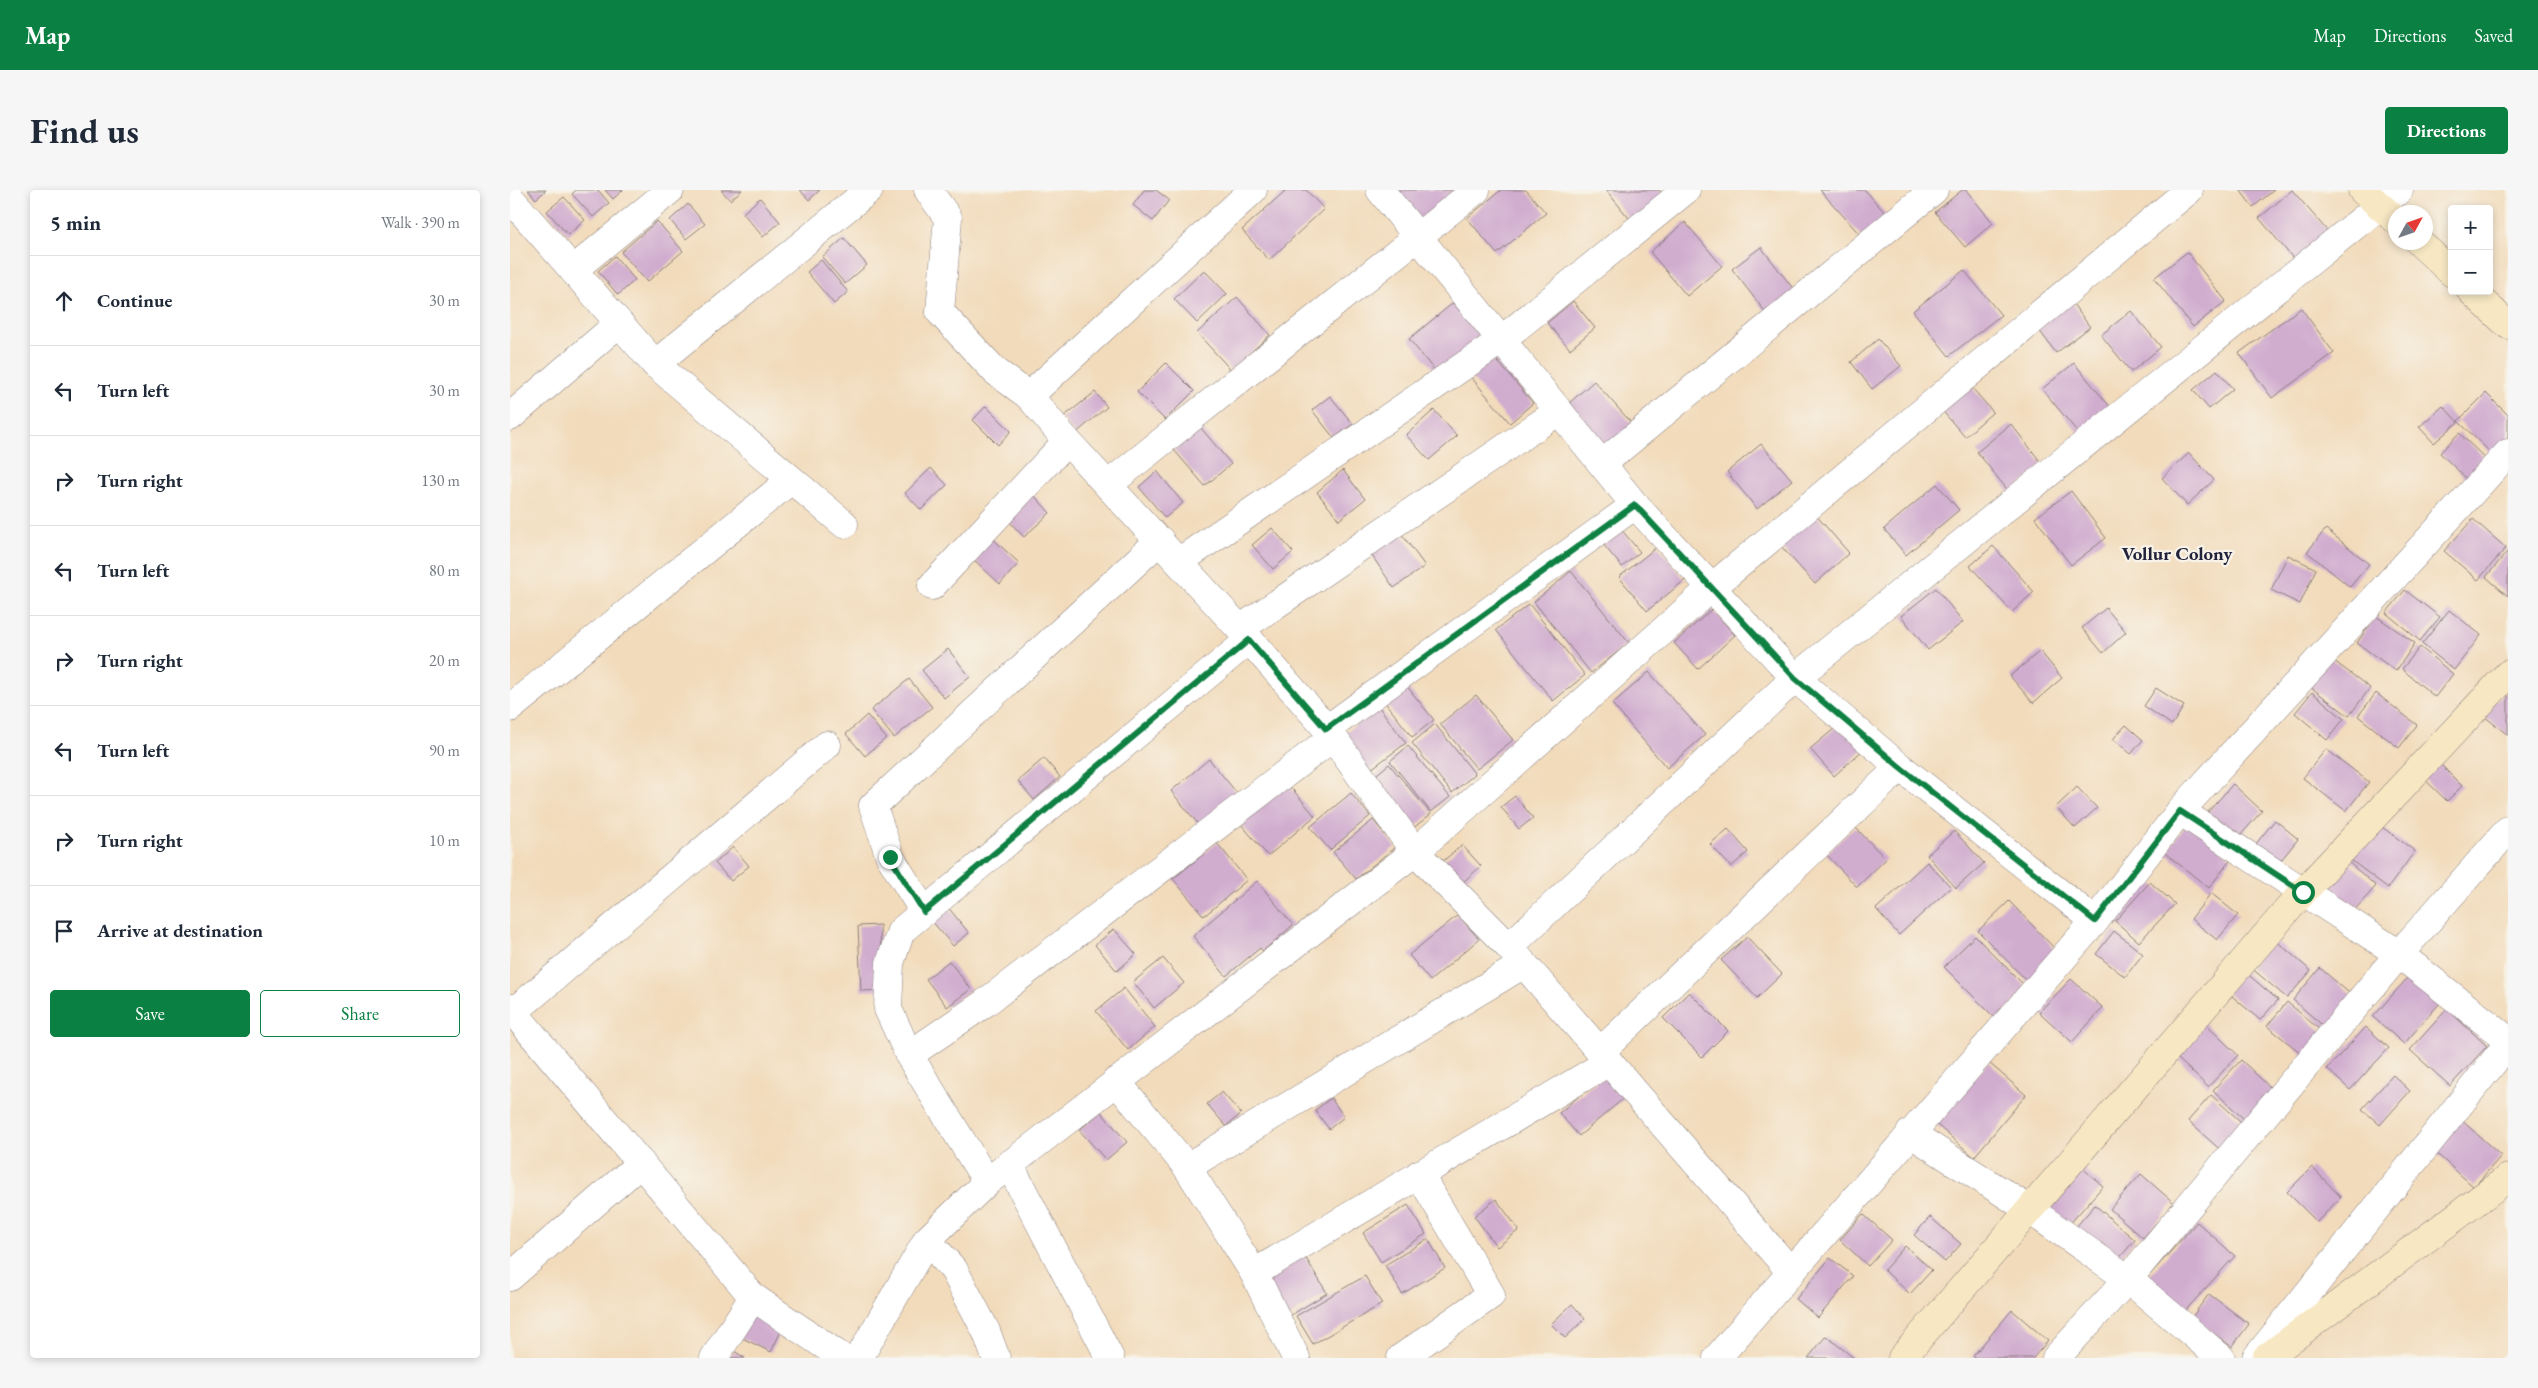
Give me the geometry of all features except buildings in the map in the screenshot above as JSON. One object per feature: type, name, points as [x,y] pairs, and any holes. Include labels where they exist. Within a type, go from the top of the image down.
[{"type":"street","points":[[572,270],[670,190]]},
{"type":"street","points":[[654,364],[869,190]]},
{"type":"street","points":[[928,190],[948,218],[940,312],[995,372],[1029,396],[1067,441],[1180,561],[1330,733],[1415,852],[1516,955],[1791,1272]]},
{"type":"street","points":[[1029,396],[1253,190]]},
{"type":"street","points":[[1380,190],[1500,341],[1603,463],[1635,505],[1795,678],[1900,767],[2095,921]]},
{"type":"street","points":[[1109,484],[1476,190]]},
{"type":"street","points":[[1180,561],[1500,341],[1686,190]]},
{"type":"street","points":[[1603,463],[1934,190]]},
{"type":"street","points":[[859,1358],[927,1240],[986,1182],[1415,852],[1711,588],[2189,190]]},
{"type":"street","points":[[510,198],[654,364],[844,524]]},
{"type":"street","points":[[1187,1167],[1516,955],[1795,678],[2384,202]]},
{"type":"street","points":[[2428,250],[2448,269]]},
{"type":"street","points":[[2476,295],[2508,325]]},
{"type":"street","points":[[510,417],[619,323]]},
{"type":"street","points":[[986,1182],[908,1055],[888,1009],[890,964],[901,931],[1245,635],[1559,410]]},
{"type":"street","points":[[932,586],[1067,441]]},
{"type":"street","points":[[1717,1358],[2095,921],[2180,811],[2508,453]]},
{"type":"street","points":[[510,708],[792,480]]},
{"type":"street","points":[[908,1055],[985,1003],[1330,733],[1635,505]]},
{"type":"street","points":[[924,912],[890,857],[873,806],[1160,540]]},
{"type":"street","points":[[1902,1358],[2303,892],[2508,674]]},
{"type":"street","points":[[827,745],[511,1012],[753,1297],[843,1358]]},
{"type":"street","points":[[1254,1273],[1419,1174],[1604,1057],[1900,767]]},
{"type":"street","points":[[2180,811],[2399,954],[2508,1042],[2256,1358]]},
{"type":"street","points":[[2056,1358],[2128,1279],[2399,954],[2508,830]]},
{"type":"street","points":[[1116,1081],[1187,1167],[1254,1273],[1296,1358]]},
{"type":"street","points":[[1910,1133],[2030,1210],[2128,1279],[2221,1358]]},
{"type":"street","points":[[510,1277],[640,1164]]},
{"type":"street","points":[[1009,1164],[1110,1358]]},
{"type":"street","points":[[1401,1358],[1491,1295],[1419,1174]]},
{"type":"street","points":[[2266,1358],[2508,1178]]},
{"type":"street","points":[[927,1240],[954,1270],[986,1331],[996,1358]]},
{"type":"street","points":[[714,1358],[753,1297]]},
{"type":"district","name":"Vollur Colony","points":[[2177,553]]},
{"type":"route","points":[[890,857],[924,912],[1249,640],[1326,729],[1635,505],[1795,678],[1900,767],[2095,921],[2180,811],[2303,892]]}]
